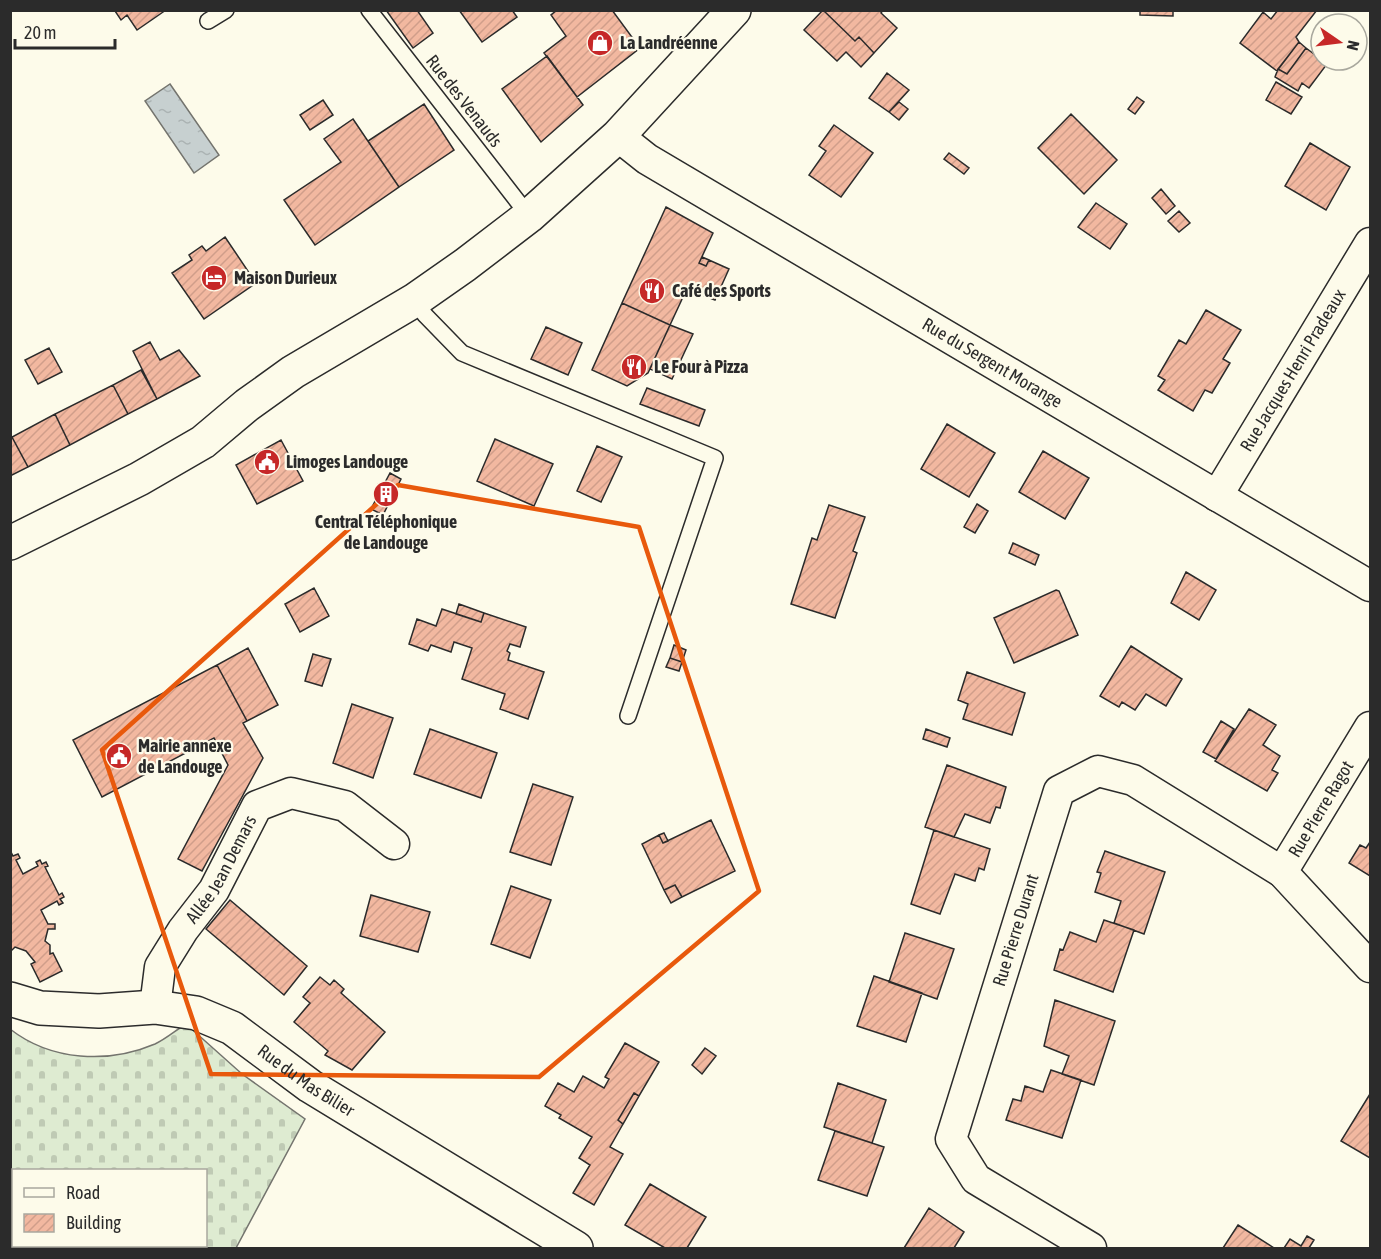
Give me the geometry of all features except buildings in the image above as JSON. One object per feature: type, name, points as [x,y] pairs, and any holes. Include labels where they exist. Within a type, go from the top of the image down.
[{"type":"main road","points":[[10,543],[177,458],[203,442],[247,405],[293,372],[415,300],[529,216],[618,136],[734,10]]},
{"type":"main road","name":"Rue du Mas Bilier","points":[[10,999],[40,1008],[99,1011],[155,1008],[196,1013],[232,1028],[310,1086],[576,1248]]},
{"type":"street","name":"Rue du Sergent Morange","points":[[618,136],[647,159],[1371,586]]},
{"type":"street","name":"Rue Jacques Henri Pradeaux","points":[[1217,496],[1371,243]]},
{"type":"street","name":"Rue Pierre Ragot","points":[[1371,727],[1282,872],[1371,967]]},
{"type":"street","name":"Rue Pierre Durant","points":[[1090,1248],[976,1179],[951,1139],[1059,791],[1098,771],[1133,780],[1282,872]]},
{"type":"street","name":"Allée Jean Demars","points":[[155,1008],[160,967],[183,930],[214,890],[256,806],[291,793],[345,806],[394,844]]},
{"type":"lane","points":[[208,21],[226,10]]},
{"type":"lane","name":"Rue des Venauds","points":[[369,10],[529,216]]},
{"type":"lane","points":[[415,300],[425,315],[462,353],[715,458],[628,716]]},
{"type":"highlighted area","points":[[398,485],[639,527],[759,891],[539,1077],[211,1074],[102,750]]},
{"type":"green space","points":[[186,1024],[242,1074],[305,1119],[236,1248],[11,1248],[10,1029],[43,1048],[80,1056],[118,1055],[163,1040]]},
{"type":"water","points":[[170,84],[219,155],[194,173],[145,101]]},
{"type":"place","name":"La Landréenne","points":[[600,43]]},
{"type":"place","name":"Maison Durieux","points":[[214,278]]},
{"type":"place","name":"Café des Sports","points":[[652,291]]},
{"type":"place","name":"Le Four à Pizza","points":[[634,367]]},
{"type":"place","name":"Limoges Landouge","points":[[267,462]]},
{"type":"place","name":"Central Téléphonique de Landouge","points":[[386,494]]},
{"type":"place","name":"Mairie annexe de Landouge","points":[[119,756]]}]
